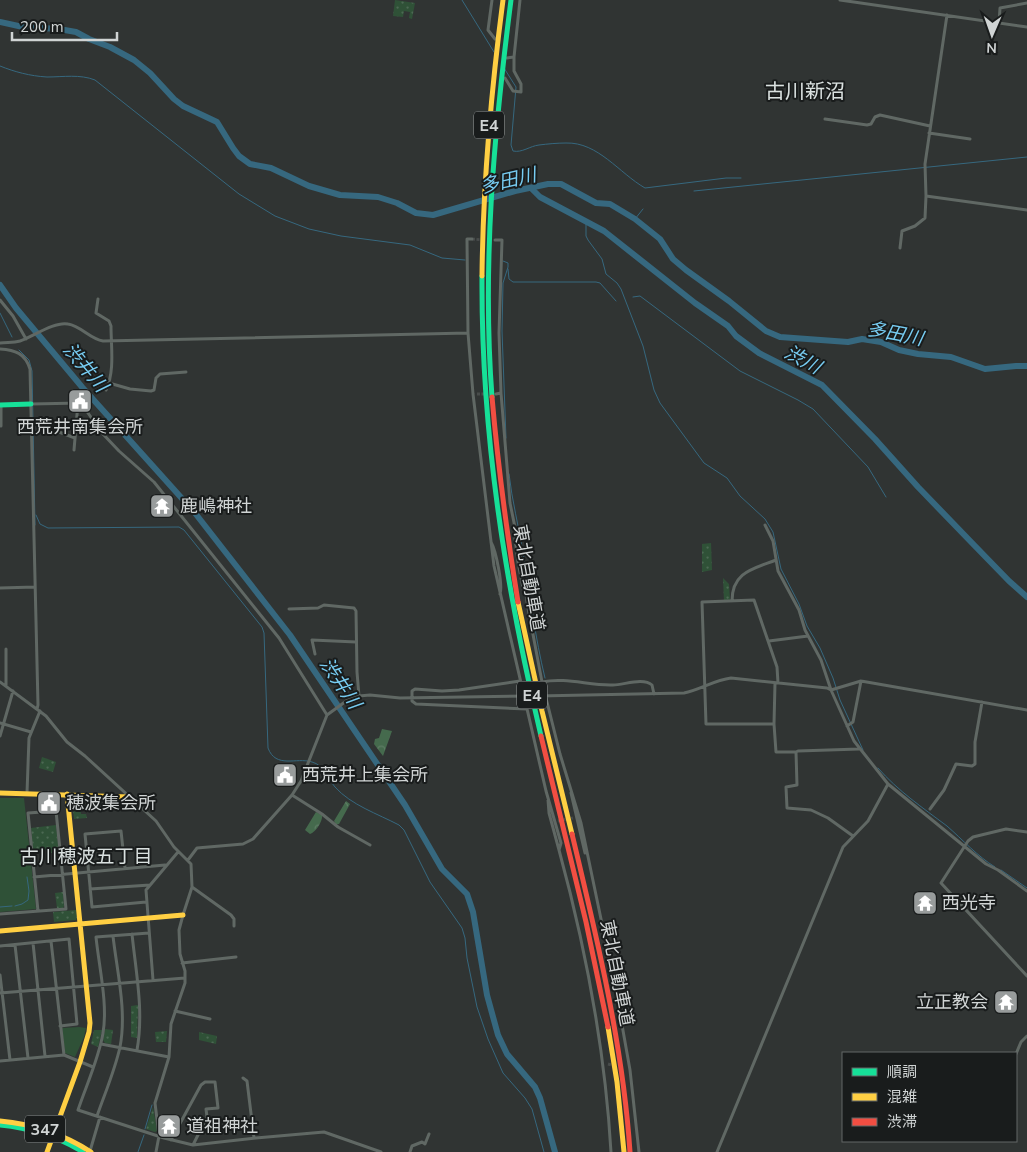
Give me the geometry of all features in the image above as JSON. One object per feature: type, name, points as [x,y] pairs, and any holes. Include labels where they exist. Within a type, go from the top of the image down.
[{"type":"main road","name":"東北自動車道","points":[[503,0],[496,48],[485,180],[491,402],[498,473],[508,543],[532,665],[600,953],[625,1093],[630,1152]]},
{"type":"main road","name":"東北自動車道","points":[[511,0],[491,180],[481,293],[488,446],[501,544],[526,667],[581,898],[604,1005],[619,1094],[624,1152]]},
{"type":"main road","points":[[0,405],[32,404]]},
{"type":"main road","points":[[0,793],[130,796]]},
{"type":"main road","points":[[48,1152],[80,1062],[90,1023],[67,794]]},
{"type":"main road","points":[[0,930],[183,915]]},
{"type":"main road","name":"347","points":[[0,1120],[16,1122],[54,1134],[90,1152]]},
{"type":"main road","name":"347","points":[[0,1125],[54,1134],[83,1152]]},
{"type":"street","points":[[492,0],[488,30],[494,39]]},
{"type":"street","points":[[502,78],[516,92],[521,92],[521,86],[514,70],[520,0]]},
{"type":"street","points":[[840,0],[1027,27]]},
{"type":"street","points":[[999,23],[1000,8],[1027,3]]},
{"type":"street","points":[[900,248],[902,231],[915,226],[925,218],[925,164],[947,15]]},
{"type":"street","points":[[505,57],[514,57]]},
{"type":"street","points":[[825,119],[867,125],[871,124],[875,117],[880,115],[930,126]]},
{"type":"street","points":[[929,133],[970,139]]},
{"type":"street","points":[[926,196],[1027,210]]},
{"type":"street","points":[[472,239],[467,239],[468,333],[472,394],[490,540],[500,595],[546,791],[549,813],[574,903],[588,971],[604,1064],[612,1152]]},
{"type":"street","points":[[495,240],[502,240],[499,333],[501,394],[509,495],[542,682],[581,823],[615,982],[630,1070],[639,1152]]},
{"type":"street","points":[[98,299],[96,313],[109,321],[111,341],[112,367],[106,390]]},
{"type":"street","points":[[0,300],[28,338]]},
{"type":"street","points":[[0,343],[28,338],[62,324],[69,324],[97,340],[111,341],[468,333]]},
{"type":"street","points":[[0,349],[16,351],[29,365],[32,404],[38,710],[29,738],[27,793]]},
{"type":"street","points":[[109,383],[130,389],[152,391],[154,390],[156,378],[160,374],[186,372]]},
{"type":"street","points":[[472,394],[477,394]]},
{"type":"street","points":[[496,394],[501,394]]},
{"type":"street","points":[[74,450],[78,403]]},
{"type":"street","points":[[32,404],[81,403],[102,432],[119,451],[154,482],[244,593],[289,652],[327,714]]},
{"type":"street","points":[[0,405],[1,426]]},
{"type":"street","points":[[59,432],[75,438]]},
{"type":"street","points":[[765,525],[773,541],[778,571],[799,610],[808,636],[822,660],[859,749],[888,784],[986,864],[998,870],[1027,891]]},
{"type":"street","points":[[516,532],[517,563],[526,599]]},
{"type":"street","points":[[490,540],[499,566],[502,589],[500,595]]},
{"type":"street","points":[[732,601],[733,588],[738,580],[752,569],[776,560]]},
{"type":"street","points":[[0,588],[35,587]]},
{"type":"street","points":[[774,724],[706,724],[702,602],[754,600],[777,667],[774,724],[776,752],[859,749]]},
{"type":"street","points":[[289,609],[318,608],[324,605],[354,608],[356,611],[359,696]]},
{"type":"street","points":[[769,642],[808,636]]},
{"type":"street","points":[[315,654],[312,640],[356,642]]},
{"type":"street","points":[[6,649],[6,686]]},
{"type":"street","points":[[188,860],[197,848],[243,844],[253,839],[292,795],[301,781],[310,762],[327,714],[342,703],[359,696],[394,698],[684,693],[730,678],[827,688],[860,681],[1027,710]]},
{"type":"street","points":[[542,682],[558,680],[593,685],[615,685],[646,681],[652,685],[654,694]]},
{"type":"street","points":[[520,681],[460,690],[442,691],[415,688],[412,691],[412,701],[416,704],[527,709]]},
{"type":"street","points":[[849,725],[860,681]]},
{"type":"street","points":[[0,682],[46,716],[67,742],[86,756],[130,796],[156,821],[178,852],[192,866],[192,887],[183,915],[179,940],[186,978],[170,1031],[169,1058],[155,1103],[159,1136],[156,1152]]},
{"type":"street","points":[[0,736],[2,723],[13,692]]},
{"type":"street","points":[[930,809],[944,790],[956,764],[972,766],[975,764],[975,742],[982,702]]},
{"type":"street","points":[[2,723],[31,732]]},
{"type":"street","points":[[796,752],[797,785],[786,787],[787,808],[810,810],[828,818],[853,836]]},
{"type":"street","points":[[569,783],[574,817],[588,862]]},
{"type":"street","points":[[717,1152],[843,847],[868,821],[888,784]]},
{"type":"street","points":[[546,791],[556,821],[561,843],[560,850]]},
{"type":"street","points":[[292,795],[322,814],[338,827],[370,846]]},
{"type":"street","points":[[0,914],[66,909],[56,811],[28,813],[38,911]]},
{"type":"street","points":[[1027,832],[1006,828],[973,838],[968,841],[941,883],[1027,976]]},
{"type":"street","points":[[125,868],[121,831],[85,834],[92,907],[146,902]]},
{"type":"street","points":[[153,980],[146,890],[178,852]]},
{"type":"street","points":[[34,877],[166,865]]},
{"type":"street","points":[[90,889],[150,884]]},
{"type":"street","points":[[192,887],[231,915],[234,919],[234,926]]},
{"type":"street","points":[[149,933],[96,937],[104,1015],[101,1044],[78,1110],[171,1140],[193,1145],[324,1132],[381,1152]]},
{"type":"street","points":[[132,934],[140,1028],[137,1050]]},
{"type":"street","points":[[90,1152],[120,1047],[123,1018],[113,936]]},
{"type":"street","points":[[0,946],[69,940],[77,1024],[60,1026]]},
{"type":"street","points":[[51,941],[64,1055]]},
{"type":"street","points":[[33,943],[45,1056]]},
{"type":"street","points":[[15,945],[28,1058]]},
{"type":"street","points":[[182,963],[236,957]]},
{"type":"street","points":[[0,976],[10,1060]]},
{"type":"street","points":[[1,993],[186,978]]},
{"type":"street","points":[[175,1011],[210,1020]]},
{"type":"street","points":[[1017,1052],[1021,1042],[1027,1036]]},
{"type":"street","points":[[101,1044],[169,1058]]},
{"type":"street","points":[[0,1061],[64,1055],[93,1067]]},
{"type":"street","points":[[625,1069],[630,1070]]},
{"type":"street","points":[[244,1078],[247,1081],[254,1138]]},
{"type":"street","points":[[171,1140],[201,1085],[206,1082],[215,1082],[218,1108],[206,1109],[207,1117],[193,1145]]},
{"type":"street","points":[[410,1152],[412,1146],[422,1142],[425,1144],[429,1134]]},
{"type":"green space","points":[[395,0],[415,3],[412,19],[409,18],[410,12],[404,11],[403,17],[393,16]]},
{"type":"green space","points":[[711,543],[712,570],[702,572],[702,544]]},
{"type":"green space","points":[[723,578],[729,584],[730,599],[728,601],[724,601]]},
{"type":"green space","points":[[382,729],[392,731],[383,756],[374,744],[375,739],[379,738]]},
{"type":"green space","points":[[42,757],[56,762],[53,772],[39,768]]},
{"type":"green space","points":[[0,798],[24,798],[36,909],[0,912]]},
{"type":"green space","points":[[79,800],[81,814],[86,814],[87,818],[74,819],[72,802]]},
{"type":"green space","points":[[346,801],[350,804],[339,824],[336,824],[334,821]]},
{"type":"green space","points":[[316,812],[322,815],[321,820],[317,829],[310,834],[305,830]]},
{"type":"green space","points":[[56,825],[59,852],[51,853],[50,849],[33,851],[31,828]]},
{"type":"green space","points":[[63,892],[64,906],[63,908],[57,908],[55,893]]},
{"type":"green space","points":[[76,910],[76,920],[54,922],[53,912]]},
{"type":"green space","points":[[138,1005],[137,1038],[131,1037],[131,1006]]},
{"type":"green space","points":[[62,1028],[86,1028],[75,1057],[65,1053]]},
{"type":"green space","points":[[105,1029],[113,1030],[111,1044],[105,1043],[103,1040]]},
{"type":"green space","points":[[94,1030],[102,1030],[98,1047],[91,1044]]},
{"type":"green space","points":[[167,1031],[166,1042],[156,1042],[155,1032]]},
{"type":"green space","points":[[199,1032],[217,1036],[216,1044],[199,1040]]},
{"type":"green space","points":[[153,1107],[157,1131],[155,1132],[146,1129]]},
{"type":"waterway","points":[[462,0],[494,52]]},
{"type":"waterway","name":"多田川","points":[[0,22],[23,27],[76,32],[110,47],[134,60],[183,106],[217,122],[239,156],[250,164],[271,168],[309,186],[340,195],[378,197],[397,203],[416,213],[433,215],[515,191],[548,184],[561,184],[596,203],[610,204],[635,219],[660,239],[673,259],[686,270],[766,331],[780,337],[848,342],[862,339],[881,342],[899,350],[918,354],[951,357],[985,369],[1027,366]]},
{"type":"waterway","points":[[0,66],[35,76],[77,76],[95,80],[239,194],[275,216],[309,229],[341,236],[410,245],[442,258],[465,260]]},
{"type":"waterway","points":[[504,68],[516,87],[511,145],[513,151],[545,144],[578,144],[598,153],[645,188],[726,178],[741,178]]},
{"type":"waterway","points":[[694,191],[1027,157]]},
{"type":"waterway","name":"渋川","points":[[531,188],[540,197],[604,231],[695,303],[728,326],[736,336],[759,353],[822,385],[975,546],[1027,597]]},
{"type":"waterway","points":[[635,219],[643,209]]},
{"type":"waterway","points":[[586,222],[586,236],[588,240],[602,259],[606,274],[621,289],[643,346],[654,390],[660,403],[704,463],[727,478],[740,496],[765,519],[773,532],[781,569],[799,604],[807,626],[820,648],[840,700],[863,750]]},
{"type":"waterway","points":[[503,261],[508,263],[503,283],[502,331],[506,438]]},
{"type":"waterway","points":[[508,269],[509,279],[513,282],[600,283],[616,301]]},
{"type":"waterway","name":"渋井川","points":[[0,285],[16,308],[82,387],[195,513],[290,635],[405,805],[442,869],[467,894],[473,912],[487,995],[498,1035],[507,1054],[535,1087],[540,1098],[555,1152]]},
{"type":"waterway","points":[[633,297],[640,296],[740,371],[813,409],[868,467],[886,497]]},
{"type":"waterway","points":[[0,313],[12,337]]},
{"type":"waterway","points":[[19,350],[29,360],[32,371],[35,525]]},
{"type":"waterway","points":[[509,474],[535,632],[545,678]]},
{"type":"waterway","points":[[36,515],[40,524],[48,528],[179,527],[184,530],[262,627],[264,633],[268,748],[276,758],[281,760],[306,761],[320,766],[341,793],[365,809],[399,825],[404,830],[430,882],[462,928],[477,1007],[488,1039],[503,1073],[532,1109],[544,1152]]},
{"type":"waterway","points":[[878,768],[902,792],[947,826],[976,853],[995,867]]},
{"type":"waterway","points":[[1001,870],[1027,888]]},
{"type":"waterway","points":[[15,906],[28,900],[27,877]]},
{"type":"waterway","points":[[0,907],[12,906]]},
{"type":"waterway","points":[[145,1129],[152,1105]]},
{"type":"waterway","points":[[138,1152],[144,1135]]},
{"type":"tunnel","points":[[472,239],[484,240]]},
{"type":"tunnel","points":[[477,394],[485,394]]},
{"type":"tunnel","points":[[558,821],[573,818]]},
{"type":"tunnel","points":[[608,1064],[615,1066]]},
{"type":"traffic: fast","points":[[492,397],[488,297],[491,198],[499,99],[511,0]]},
{"type":"traffic: fast","points":[[482,276],[486,393],[498,508],[516,622],[541,736]]},
{"type":"traffic: fast","points":[[0,405],[31,404]]},
{"type":"traffic: fast","points":[[0,1125],[22,1128],[43,1134],[63,1141],[83,1152]]},
{"type":"traffic: slow","points":[[482,276],[488,138],[503,0]]},
{"type":"traffic: slow","points":[[518,602],[572,834]]},
{"type":"traffic: slow","points":[[0,793],[130,797]]},
{"type":"traffic: slow","points":[[47,1152],[80,1062],[90,1023],[67,794]]},
{"type":"traffic: slow","points":[[0,931],[183,915]]},
{"type":"traffic: slow","points":[[608,1027],[617,1082],[624,1152]]},
{"type":"traffic: slow","points":[[0,1121],[47,1131],[70,1140],[91,1152]]},
{"type":"traffic: jam","points":[[492,397],[503,500],[518,602]]},
{"type":"traffic: jam","points":[[541,736],[586,922],[608,1027]]},
{"type":"traffic: jam","points":[[572,834],[608,992],[622,1072],[630,1152]]},
{"type":"place","name":"西荒井南集会所","points":[[80,401]]},
{"type":"place","name":"鹿嶋神社","points":[[162,506]]},
{"type":"place","name":"西荒井上集会所","points":[[285,775]]},
{"type":"place","name":"穂波集会所","points":[[49,803]]},
{"type":"place","name":"西光寺","points":[[925,903]]},
{"type":"place","name":"立正教会","points":[[1006,1002]]},
{"type":"place","name":"道祖神社","points":[[169,1126]]},
{"type":"district","name":"古川新沼","points":[[805,91]]},
{"type":"district","name":"古川穂波五丁目","points":[[86,856]]}]
